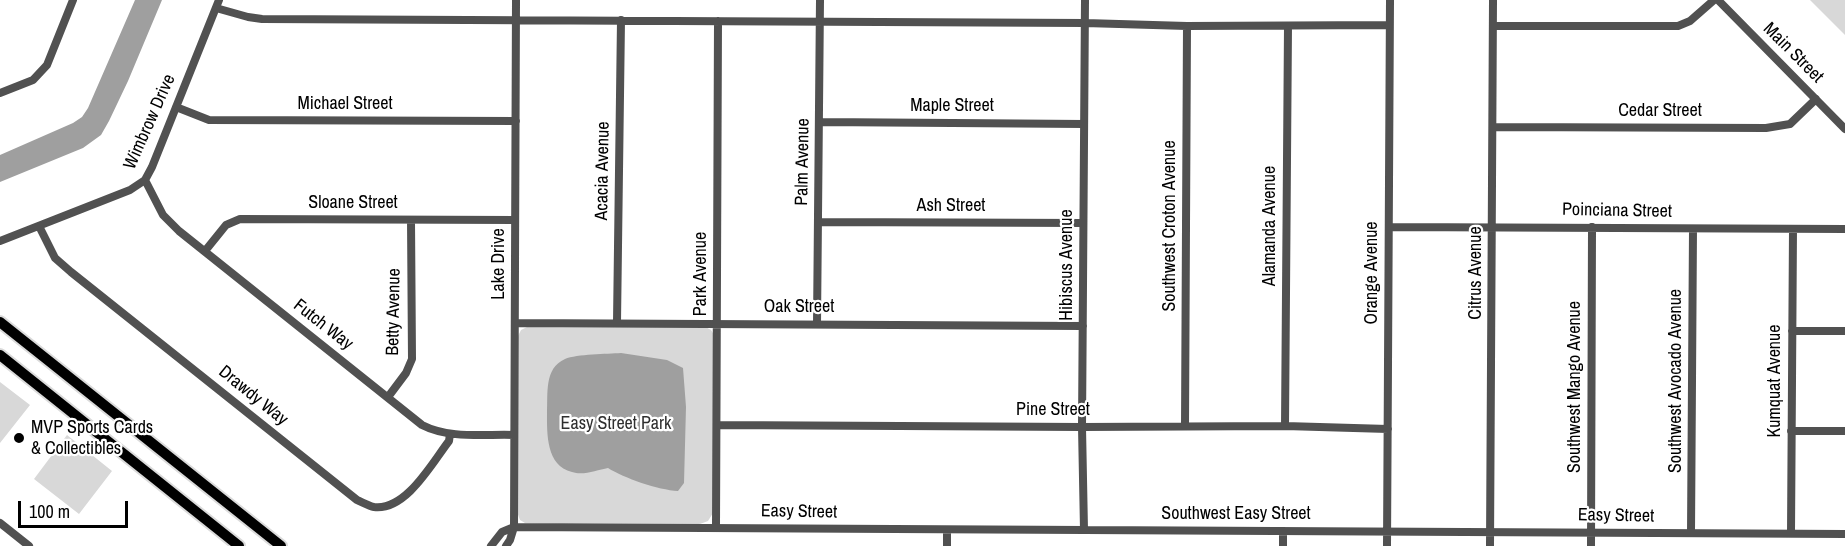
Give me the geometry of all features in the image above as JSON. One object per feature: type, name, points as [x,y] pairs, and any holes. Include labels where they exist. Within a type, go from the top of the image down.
[{"type":"main road","points":[[0,322],[281,546]]},
{"type":"main road","points":[[0,356],[239,546]]},
{"type":"street","points":[[0,93],[33,80],[47,65],[73,0]]},
{"type":"street","name":"Lake Drive","points":[[514,527],[516,0]]},
{"type":"street","name":"Palm Avenue","points":[[817,324],[820,0]]},
{"type":"street","name":"Hibiscus Avenue","points":[[1084,530],[1082,427],[1085,0]]},
{"type":"street","name":"Orange Avenue","points":[[1387,546],[1390,0]]},
{"type":"street","name":"Citrus Avenue","points":[[1490,546],[1493,0]]},
{"type":"street","points":[[1493,27],[1678,26],[1690,21],[1716,0]]},
{"type":"street","name":"Main Street","points":[[1716,0],[1845,129]]},
{"type":"street","points":[[217,4],[248,17],[262,19],[1085,23],[1187,26],[1389,25]]},
{"type":"street","name":"Wimbrow Drive","points":[[0,241],[130,190],[145,180],[217,4]]},
{"type":"street","name":"Acacia Avenue","points":[[617,322],[621,20]]},
{"type":"street","name":"Park Avenue","points":[[716,527],[718,21]]},
{"type":"street","name":"Southwest Croton Avenue","points":[[1185,426],[1187,26]]},
{"type":"street","name":"Alamanda Avenue","points":[[1285,426],[1288,26]]},
{"type":"street","name":"Cedar Street","points":[[1494,127],[1766,128],[1790,124],[1816,99]]},
{"type":"street","name":"Michael Street","points":[[176,107],[209,120],[516,121]]},
{"type":"street","name":"Maple Street","points":[[820,122],[1083,124]]},
{"type":"street","name":"Futch Way","points":[[145,180],[163,215],[422,425],[433,431],[450,434],[514,435]]},
{"type":"street","name":"Sloane Street","points":[[205,251],[226,225],[240,219],[515,220]]},
{"type":"street","name":"Betty Avenue","points":[[388,397],[406,373],[412,359],[411,220]]},
{"type":"street","name":"Ash Street","points":[[818,222],[1083,224]]},
{"type":"street","name":"Drawdy Way","points":[[39,226],[55,258],[71,272],[357,500],[374,507],[393,505],[405,497],[449,441],[450,434]]},
{"type":"street","name":"Poinciana Street","points":[[1389,227],[1845,230]]},
{"type":"street","name":"Southwest Mango Avenue","points":[[1592,227],[1592,546]]},
{"type":"street","name":"Southwest Avocado Avenue","points":[[1691,533],[1693,229]]},
{"type":"street","name":"Kumquat Avenue","points":[[1791,533],[1793,229]]},
{"type":"street","name":"Oak Street","points":[[515,323],[1083,326]]},
{"type":"street","points":[[1792,331],[1845,331]]},
{"type":"street","name":"Pine Street","points":[[717,425],[1285,426],[1388,429]]},
{"type":"street","points":[[1791,431],[1845,431]]},
{"type":"street","points":[[0,523],[29,546]]},
{"type":"street","points":[[491,546],[502,532],[514,527]]},
{"type":"street","points":[[506,546],[514,527]]},
{"type":"street","name":"Easy Street","points":[[514,527],[1084,530]]},
{"type":"street","points":[[947,530],[947,546]]},
{"type":"street","name":"Southwest Easy Street","points":[[1084,530],[1387,531]]},
{"type":"street","points":[[1283,531],[1283,546]]},
{"type":"street","name":"Easy Street","points":[[1387,531],[1845,534]]},
{"type":"green space","points":[[1810,0],[1845,0],[1845,35]]},
{"type":"green space","name":"Easy Street Park","points":[[529,326],[704,326],[711,330],[715,336],[713,513],[708,521],[700,524],[525,523],[520,520],[517,512],[518,336],[521,330]]},
{"type":"green space","points":[[0,382],[30,405],[0,443]]},
{"type":"green space","points":[[67,435],[112,471],[79,514],[34,479]]},
{"type":"shaded area","points":[[135,0],[162,0],[128,81],[101,135],[83,148],[0,182],[0,155],[82,117]]},
{"type":"shaded area","points":[[621,353],[667,360],[683,368],[686,407],[684,483],[678,491],[642,483],[608,468],[585,473],[572,472],[563,469],[553,456],[548,439],[547,413],[548,382],[553,369],[558,363],[570,357]]},
{"type":"place","name":"MVP Sports Cards & Collectibles","points":[[19,438]]}]
